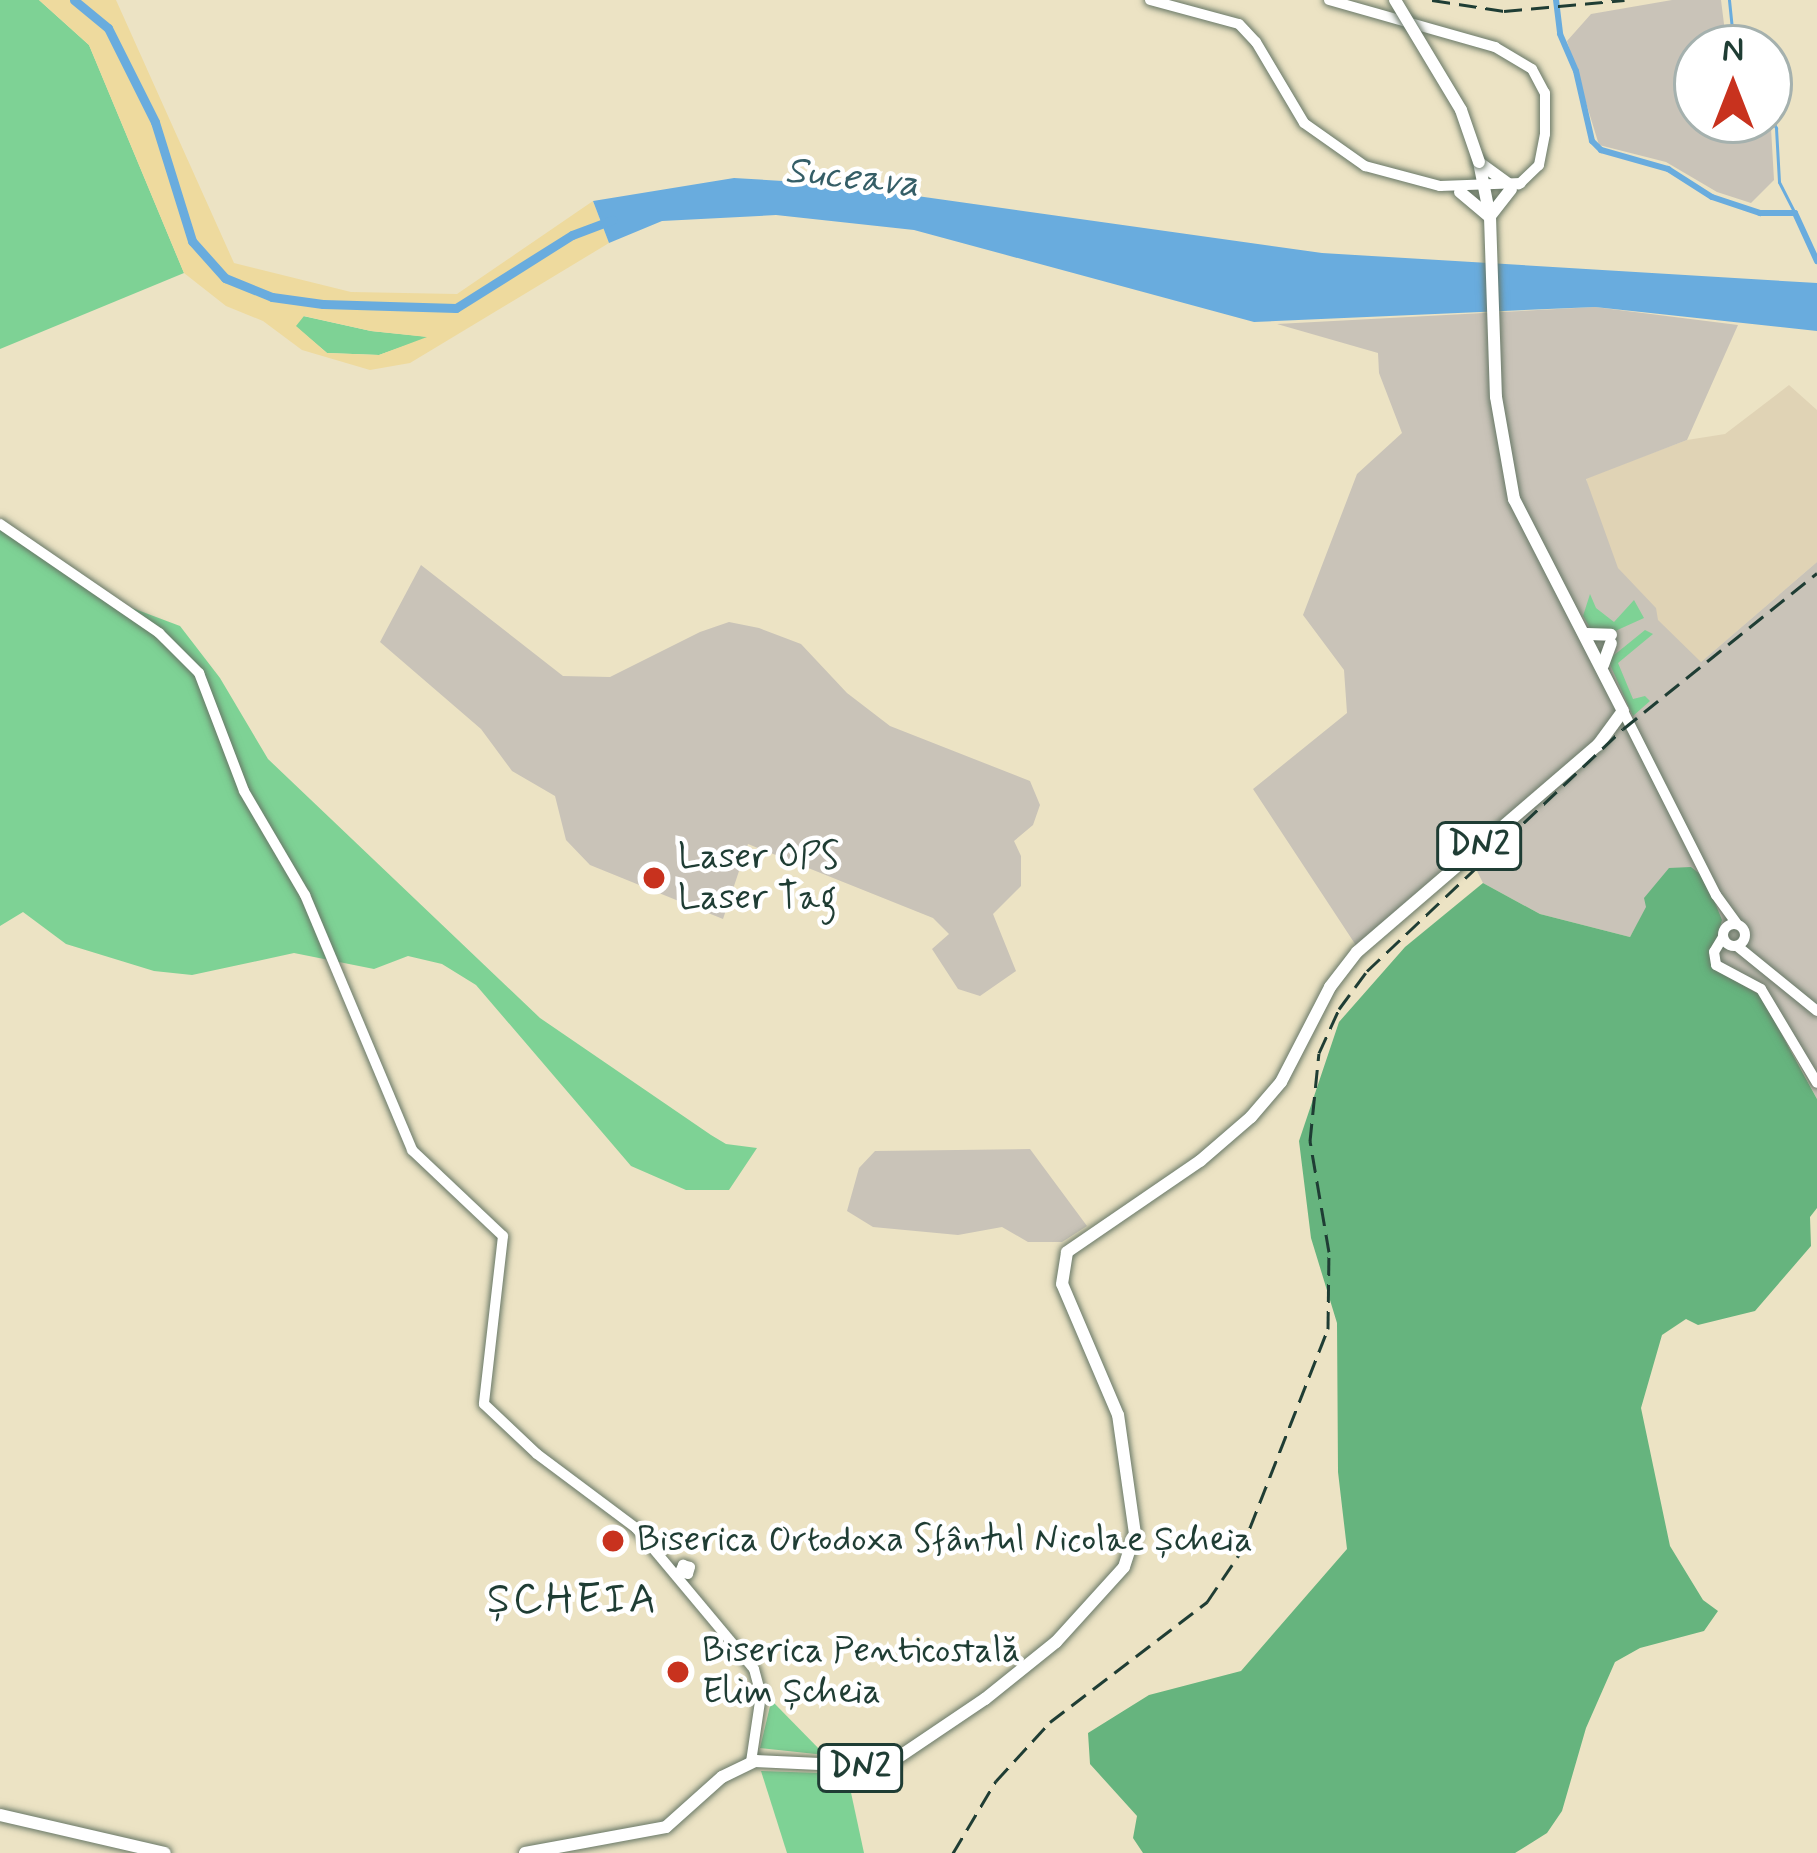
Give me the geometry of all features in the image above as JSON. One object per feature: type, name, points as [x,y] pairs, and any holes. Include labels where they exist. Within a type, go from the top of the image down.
[{"type":"main road","points":[[1150,0],[1239,25],[1256,42],[1304,123],[1328,144],[1376,171],[1485,192],[1514,185]]},
{"type":"main road","points":[[1329,0],[1483,43],[1532,69],[1545,93],[1539,165],[1514,185],[1490,217]]},
{"type":"main road","points":[[1395,0],[1461,110],[1479,161],[1490,217],[1494,358],[1510,479],[1537,549],[1716,895],[1731,938],[1817,1011]]},
{"type":"main road","points":[[1460,189],[1474,176],[1479,161]]},
{"type":"main road","points":[[1479,161],[1514,185]]},
{"type":"main road","points":[[1460,189],[1490,217]]},
{"type":"main road","points":[[0,524],[148,625],[191,663],[244,791],[296,874],[334,962],[344,999],[375,1054],[412,1150],[503,1236],[484,1405],[554,1468],[636,1528],[681,1574],[758,1676],[761,1695],[751,1762],[722,1777],[666,1827],[525,1853]]},
{"type":"main road","points":[[1537,549],[1587,634],[1623,711]]},
{"type":"main road","points":[[1587,634],[1611,639],[1603,665]]},
{"type":"main road","name":"DN2","points":[[751,1762],[888,1765],[1051,1646],[1117,1576],[1134,1542],[1127,1459],[1115,1407],[1067,1302],[1061,1267],[1080,1238],[1200,1161],[1251,1117],[1269,1097],[1330,986],[1353,956],[1598,746],[1623,711]]},
{"type":"main road","points":[[1716,895],[1736,923],[1719,956],[1722,965],[1757,980],[1774,1009]]},
{"type":"main road","points":[[1731,938],[1714,952],[1719,970],[1757,986],[1817,1083]]},
{"type":"main road","points":[[1768,992],[1787,986]]},
{"type":"main road","points":[[0,1815],[165,1853]]},
{"type":"shaded area","points":[[1672,0],[1721,0],[1724,24],[1673,24],[1673,144],[1772,144],[1774,180],[1751,203],[1717,192],[1666,162],[1599,145],[1567,41],[1591,14]]},
{"type":"shaded area","points":[[1595,307],[1738,325],[1687,440],[1586,479],[1618,568],[1656,608],[1658,620],[1701,662],[1817,562],[1817,1099],[1792,1051],[1744,983],[1720,972],[1647,907],[1630,937],[1540,914],[1483,883],[1471,859],[1361,953],[1253,789],[1347,713],[1344,670],[1303,615],[1357,474],[1402,433],[1379,373],[1378,353],[1277,324]]},
{"type":"shaded area","points":[[1789,385],[1817,410],[1817,562],[1636,718],[1586,478],[1687,440],[1725,434]]},
{"type":"shaded area","points":[[421,565],[563,676],[610,677],[729,622],[759,628],[801,644],[847,693],[890,726],[1030,781],[1040,805],[1033,825],[1014,841],[1021,856],[1021,886],[993,914],[1016,971],[980,996],[958,989],[932,949],[949,934],[933,918],[748,844],[723,919],[590,865],[566,840],[555,796],[512,771],[481,729],[380,642]]},
{"type":"shaded area","points":[[1030,1149],[1087,1226],[1062,1242],[1028,1242],[1002,1227],[958,1235],[873,1227],[847,1211],[859,1168],[875,1151]]},
{"type":"green space","points":[[0,0],[39,0],[89,45],[184,273],[0,349]]},
{"type":"green space","points":[[303,316],[371,331],[430,337],[379,355],[327,353],[295,326]]},
{"type":"green space","points":[[0,529],[95,594],[180,626],[220,678],[268,759],[540,1018],[726,1144],[757,1148],[729,1190],[686,1190],[631,1166],[476,985],[442,964],[408,956],[374,969],[294,953],[192,975],[154,971],[66,944],[23,912],[0,926]]},
{"type":"green space","points":[[1590,594],[1596,608],[1614,622],[1634,600],[1644,618],[1613,632],[1593,633],[1583,616]]},
{"type":"green space","points":[[1645,630],[1653,634],[1618,663],[1633,699],[1645,696],[1650,701],[1633,716],[1608,660]]},
{"type":"green space","points":[[1691,867],[1705,878],[1722,920],[1715,946],[1720,972],[1760,995],[1817,1099],[1817,1208],[1810,1217],[1811,1246],[1755,1311],[1698,1325],[1686,1319],[1662,1335],[1641,1408],[1670,1546],[1703,1600],[1718,1611],[1704,1631],[1640,1648],[1615,1662],[1586,1728],[1562,1811],[1547,1833],[1515,1853],[1143,1853],[1133,1838],[1137,1816],[1090,1764],[1088,1733],[1149,1695],[1241,1671],[1347,1549],[1338,1472],[1337,1323],[1311,1238],[1299,1141],[1339,1022],[1405,947],[1483,883],[1540,914],[1630,937],[1646,907],[1644,898],[1669,868]]},
{"type":"green space","points":[[774,1703],[825,1755],[760,1748]]},
{"type":"green space","points":[[761,1771],[847,1774],[864,1853],[787,1853]]},
{"type":"sand","points":[[39,0],[116,0],[234,263],[351,292],[457,294],[593,201],[609,243],[410,363],[370,370],[302,350],[263,321],[226,306],[184,273],[89,45]],"holes":[[[304,316],[427,337],[379,355],[327,353],[296,326]]]},
{"type":"water","points":[[734,178],[832,184],[1322,253],[1817,283],[1817,331],[1595,307],[1254,322],[914,230],[776,215],[662,221],[609,243],[593,201]]},
{"type":"waterway","name":"Suceava","points":[[74,0],[108,28],[155,122],[192,241],[225,278],[272,297],[323,304],[456,308],[572,235],[612,220]]},
{"type":"waterway","points":[[1556,0],[1560,34],[1576,71],[1592,141],[1601,150],[1668,169],[1712,197],[1760,213],[1795,213],[1817,261]]},
{"type":"waterway","points":[[1729,0],[1732,24]]},
{"type":"waterway","points":[[1777,144],[1779,182],[1795,213]]},
{"type":"railway","points":[[1432,0],[1504,11],[1625,0]]},
{"type":"railway","points":[[953,1853],[996,1781],[1050,1722],[1207,1602],[1240,1553],[1328,1329],[1329,1252],[1310,1141],[1319,1053],[1339,1009],[1367,971],[1623,729],[1817,573]]},
{"type":"place","name":"Laser OPS Laser Tag","points":[[654,878]]},
{"type":"place","name":"Biserica Ortodoxa Sfântul Nicolae Șcheia","points":[[613,1541]]},
{"type":"place","name":"Biserica Penticostală Elim Șcheia","points":[[678,1672]]},
{"type":"district","name":"ȘCHEIA","points":[[573,1601]]}]
